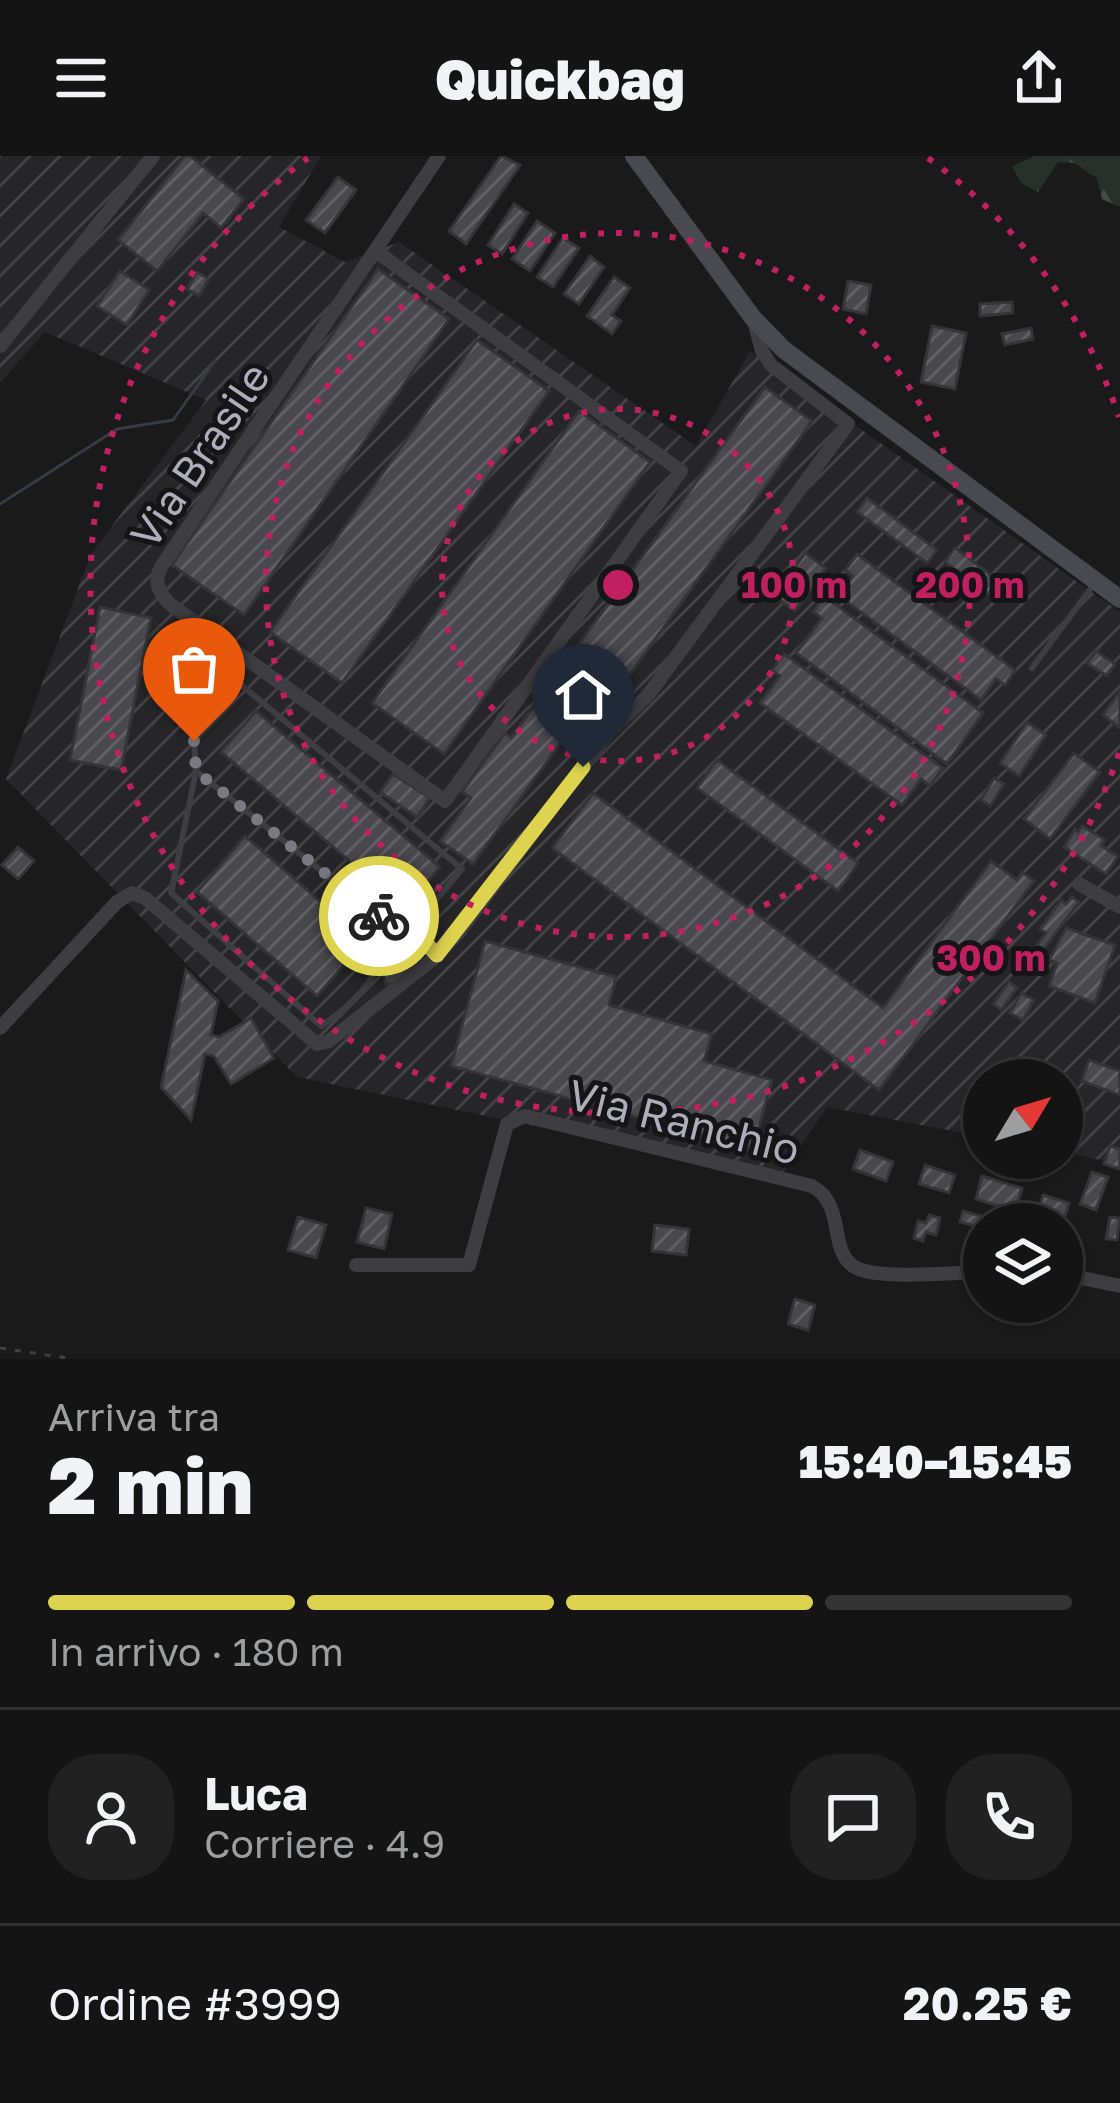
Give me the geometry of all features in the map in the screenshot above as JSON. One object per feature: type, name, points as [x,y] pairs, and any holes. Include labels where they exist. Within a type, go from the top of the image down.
[{"type":"main road","points":[[634,156],[753,318],[794,358],[1120,599]]},
{"type":"street","points":[[0,346],[153,156]]},
{"type":"street","name":"Via Brasile","points":[[377,252],[682,471],[445,801],[171,604],[156,584],[160,567],[439,156]]},
{"type":"street","points":[[0,1028],[117,902],[132,893],[146,898],[316,1044],[329,1041],[437,955],[608,734],[648,695],[848,424],[771,365],[761,351],[753,318]]},
{"type":"street","points":[[1079,884],[1120,907]]},
{"type":"street","name":"Via Ranchio","points":[[356,1265],[469,1265],[507,1124],[525,1116],[812,1186],[831,1204],[846,1258],[863,1270],[963,1272]]},
{"type":"street","points":[[1083,1278],[1120,1286]]},
{"type":"lane","points":[[1032,668],[1096,581]]},
{"type":"lane","points":[[227,673],[462,869],[421,917],[387,923],[386,944],[371,984],[349,1007],[321,1025],[171,892],[196,771],[194,741],[214,687],[227,673]]},
{"type":"lane","points":[[196,771],[387,923],[417,934],[437,955]]},
{"type":"path","points":[[0,1348],[74,1359]]},
{"type":"shaded area","points":[[0,156],[321,156],[279,227],[345,262],[399,242],[696,446],[750,351],[1120,612],[1120,1164],[1083,1156],[1083,1059],[963,1059],[963,1133],[827,1107],[780,1177],[297,1077],[6,779],[91,554],[206,400],[45,332],[0,383]]},
{"type":"green space","points":[[1035,156],[1120,156],[1120,207],[1102,199],[1097,178],[1074,163],[1058,162],[1038,192],[1021,183],[1012,166]]},
{"type":"building","points":[[185,156],[244,199],[221,228],[203,213],[157,271],[118,240]]},
{"type":"building","points":[[501,156],[520,165],[466,244],[449,231]]},
{"type":"building","points":[[338,177],[356,190],[325,233],[306,220]]},
{"type":"building","points":[[514,204],[528,213],[502,254],[488,245]]},
{"type":"building","points":[[537,221],[555,233],[530,271],[512,259]]},
{"type":"building","points":[[563,238],[579,248],[553,287],[537,277]]},
{"type":"building","points":[[590,256],[604,267],[579,304],[564,294]]},
{"type":"building","points":[[378,269],[449,319],[244,615],[172,565]]},
{"type":"building","points":[[120,271],[149,290],[127,325],[97,306]]},
{"type":"building","points":[[197,272],[209,279],[199,296],[187,289]]},
{"type":"building","points":[[614,277],[630,288],[612,315],[621,321],[612,334],[587,316]]},
{"type":"building","points":[[848,281],[871,285],[866,314],[843,309]]},
{"type":"building","points":[[1012,302],[1013,313],[980,316],[980,304]]},
{"type":"building","points":[[932,326],[966,333],[955,389],[921,382]]},
{"type":"building","points":[[1031,328],[1033,339],[1005,345],[1002,334]]},
{"type":"building","points":[[477,340],[549,391],[342,683],[270,632]]},
{"type":"building","points":[[765,387],[812,421],[605,709],[592,699],[473,864],[440,841],[471,798],[462,792],[505,733],[511,738]]},
{"type":"building","points":[[579,411],[650,462],[444,754],[372,703]]},
{"type":"building","points":[[867,498],[937,550],[927,563],[857,512]]},
{"type":"building","points":[[955,548],[998,580],[988,594],[945,562]]},
{"type":"building","points":[[805,553],[826,568],[795,611],[774,596]]},
{"type":"building","points":[[857,554],[1015,670],[1005,685],[996,679],[981,700],[839,596],[853,576],[845,570]]},
{"type":"building","points":[[824,596],[983,713],[947,764],[796,653],[822,618],[813,612]]},
{"type":"building","points":[[100,607],[151,618],[121,770],[70,760]]},
{"type":"building","points":[[1096,651],[1115,664],[1107,676],[1087,663]]},
{"type":"building","points":[[784,654],[943,768],[930,786],[921,779],[902,805],[760,703],[780,676],[772,670]]},
{"type":"building","points":[[1120,691],[1120,728],[1103,715]]},
{"type":"building","points":[[256,711],[440,867],[405,908],[221,752]]},
{"type":"building","points":[[1027,722],[1046,735],[1019,776],[1000,763]]},
{"type":"building","points":[[1074,753],[1100,772],[1050,839],[1024,819]]},
{"type":"building","points":[[717,760],[858,863],[838,891],[697,788]]},
{"type":"building","points":[[393,774],[430,798],[417,817],[380,792]]},
{"type":"building","points":[[994,778],[1004,784],[990,806],[981,800]]},
{"type":"building","points":[[593,793],[883,1008],[991,861],[1017,880],[1022,872],[1034,881],[879,1090],[552,848]]},
{"type":"building","points":[[1082,826],[1105,840],[1101,846],[1118,856],[1106,874],[1064,847]]},
{"type":"building","points":[[245,836],[365,940],[317,996],[197,892]]},
{"type":"building","points":[[18,847],[34,861],[18,879],[2,865]]},
{"type":"building","points":[[1072,897],[1079,902],[1043,950],[1037,945],[1046,933],[1040,929],[1061,900],[1066,904]]},
{"type":"building","points":[[1066,928],[1115,945],[1095,1003],[1049,986],[1057,963],[1049,960]]},
{"type":"building","points":[[408,938],[415,948],[411,969],[395,983],[386,984],[383,973],[397,960],[399,945]]},
{"type":"building","points":[[485,941],[616,977],[609,1005],[712,1034],[704,1061],[772,1080],[753,1149],[451,1066]]},
{"type":"building","points":[[186,970],[218,1001],[211,1035],[219,1037],[251,1018],[274,1058],[231,1084],[214,1056],[205,1054],[191,1120],[161,1087]]},
{"type":"building","points":[[1009,982],[1017,988],[1001,1010],[993,1004]]},
{"type":"building","points":[[1021,993],[1034,1000],[1023,1020],[1010,1013]]},
{"type":"building","points":[[1089,1060],[1120,1071],[1120,1095],[1083,1081]]},
{"type":"building","points":[[1110,1146],[1120,1149],[1120,1169],[1104,1164]]},
{"type":"building","points":[[860,1150],[893,1162],[886,1181],[853,1169]]},
{"type":"building","points":[[925,1165],[955,1175],[949,1193],[919,1184]]},
{"type":"building","points":[[1092,1172],[1108,1177],[1096,1210],[1080,1203]]},
{"type":"building","points":[[981,1179],[1022,1188],[1017,1203],[976,1199]]},
{"type":"building","points":[[1043,1195],[1069,1203],[1041,1203]]},
{"type":"building","points":[[366,1208],[392,1214],[384,1249],[357,1242]]},
{"type":"building","points":[[929,1215],[940,1218],[936,1235],[926,1232],[923,1241],[914,1238],[918,1221],[926,1223]]},
{"type":"building","points":[[298,1217],[326,1225],[316,1258],[288,1250]]},
{"type":"building","points":[[1110,1217],[1120,1218],[1117,1240],[1106,1239]]},
{"type":"building","points":[[655,1225],[689,1229],[686,1255],[652,1251]]},
{"type":"building","points":[[795,1299],[815,1305],[808,1330],[788,1324]]},
{"type":"waterway","points":[[0,504],[117,429],[173,420],[215,361]]},
{"type":"way so far","points":[[194,741],[196,771],[379,916]]},
{"type":"route","points":[[379,916],[417,934],[437,955],[583,767]]}]
